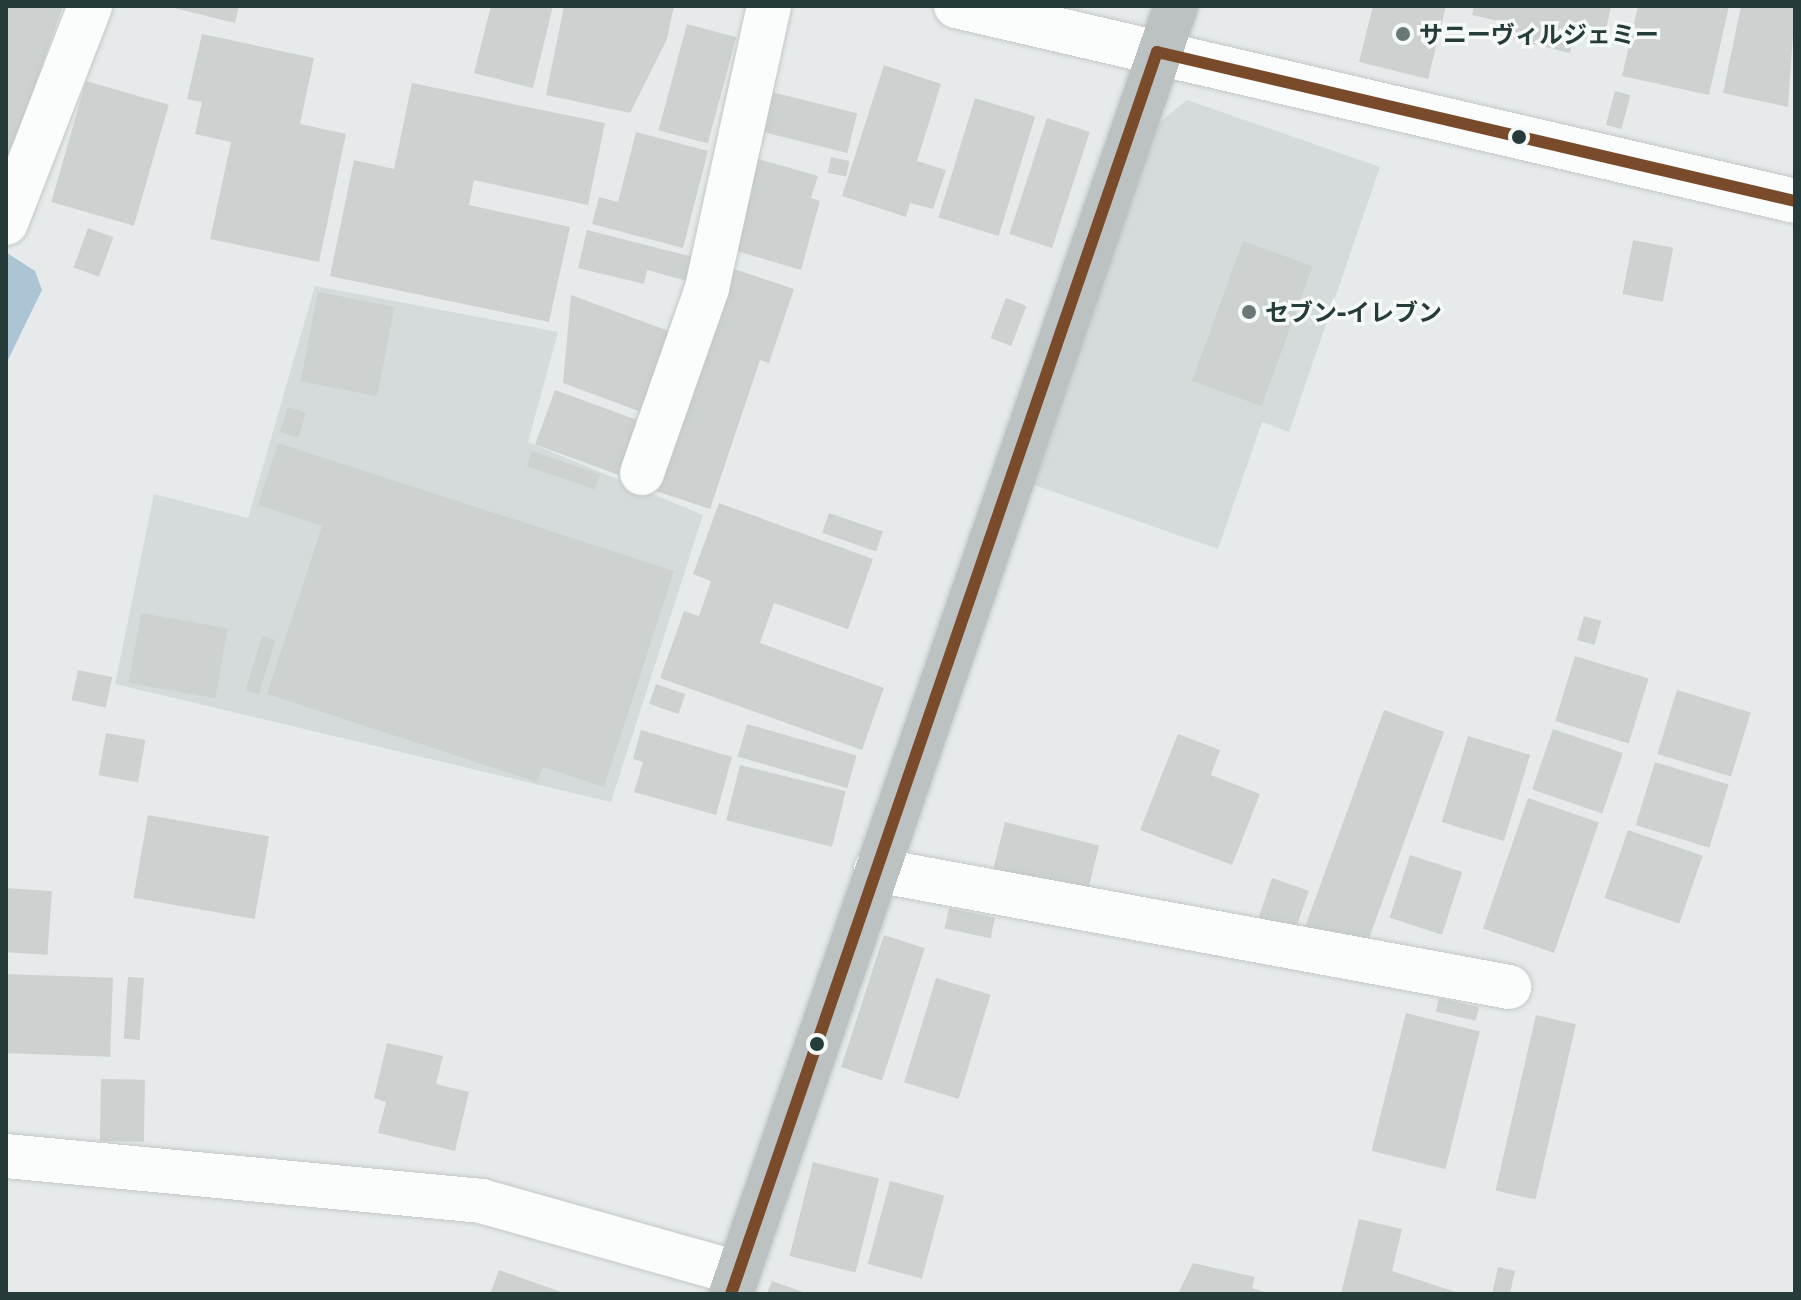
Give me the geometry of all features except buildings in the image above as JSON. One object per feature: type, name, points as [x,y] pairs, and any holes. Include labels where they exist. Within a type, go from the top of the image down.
[{"type":"highway","points":[[734,1284],[1157,52],[1176,6]]},
{"type":"street","points":[[6,223],[90,6]]},
{"type":"street","points":[[642,473],[707,288],[769,6]]},
{"type":"street","points":[[956,6],[1795,201]]},
{"type":"street","points":[[876,870],[1509,987]]},
{"type":"street","points":[[6,1156],[481,1201],[734,1284]]},
{"type":"shaded area","points":[[1187,100],[1380,167],[1289,432],[1262,422],[1218,549],[1034,485],[1159,123]]},
{"type":"shaded area","points":[[315,286],[558,332],[528,442],[703,515],[611,802],[115,684],[154,494],[248,518]]},
{"type":"water","points":[[7,253],[35,271],[42,290],[6,364]]},
{"type":"transit line","points":[[1157,52],[1795,201]]},
{"type":"transit line","points":[[731,1294],[1157,52]]},
{"type":"place","name":"サニーヴィルジェミー","points":[[1403,34]]},
{"type":"place","name":"セブン-イレブン","points":[[1249,312]]}]
